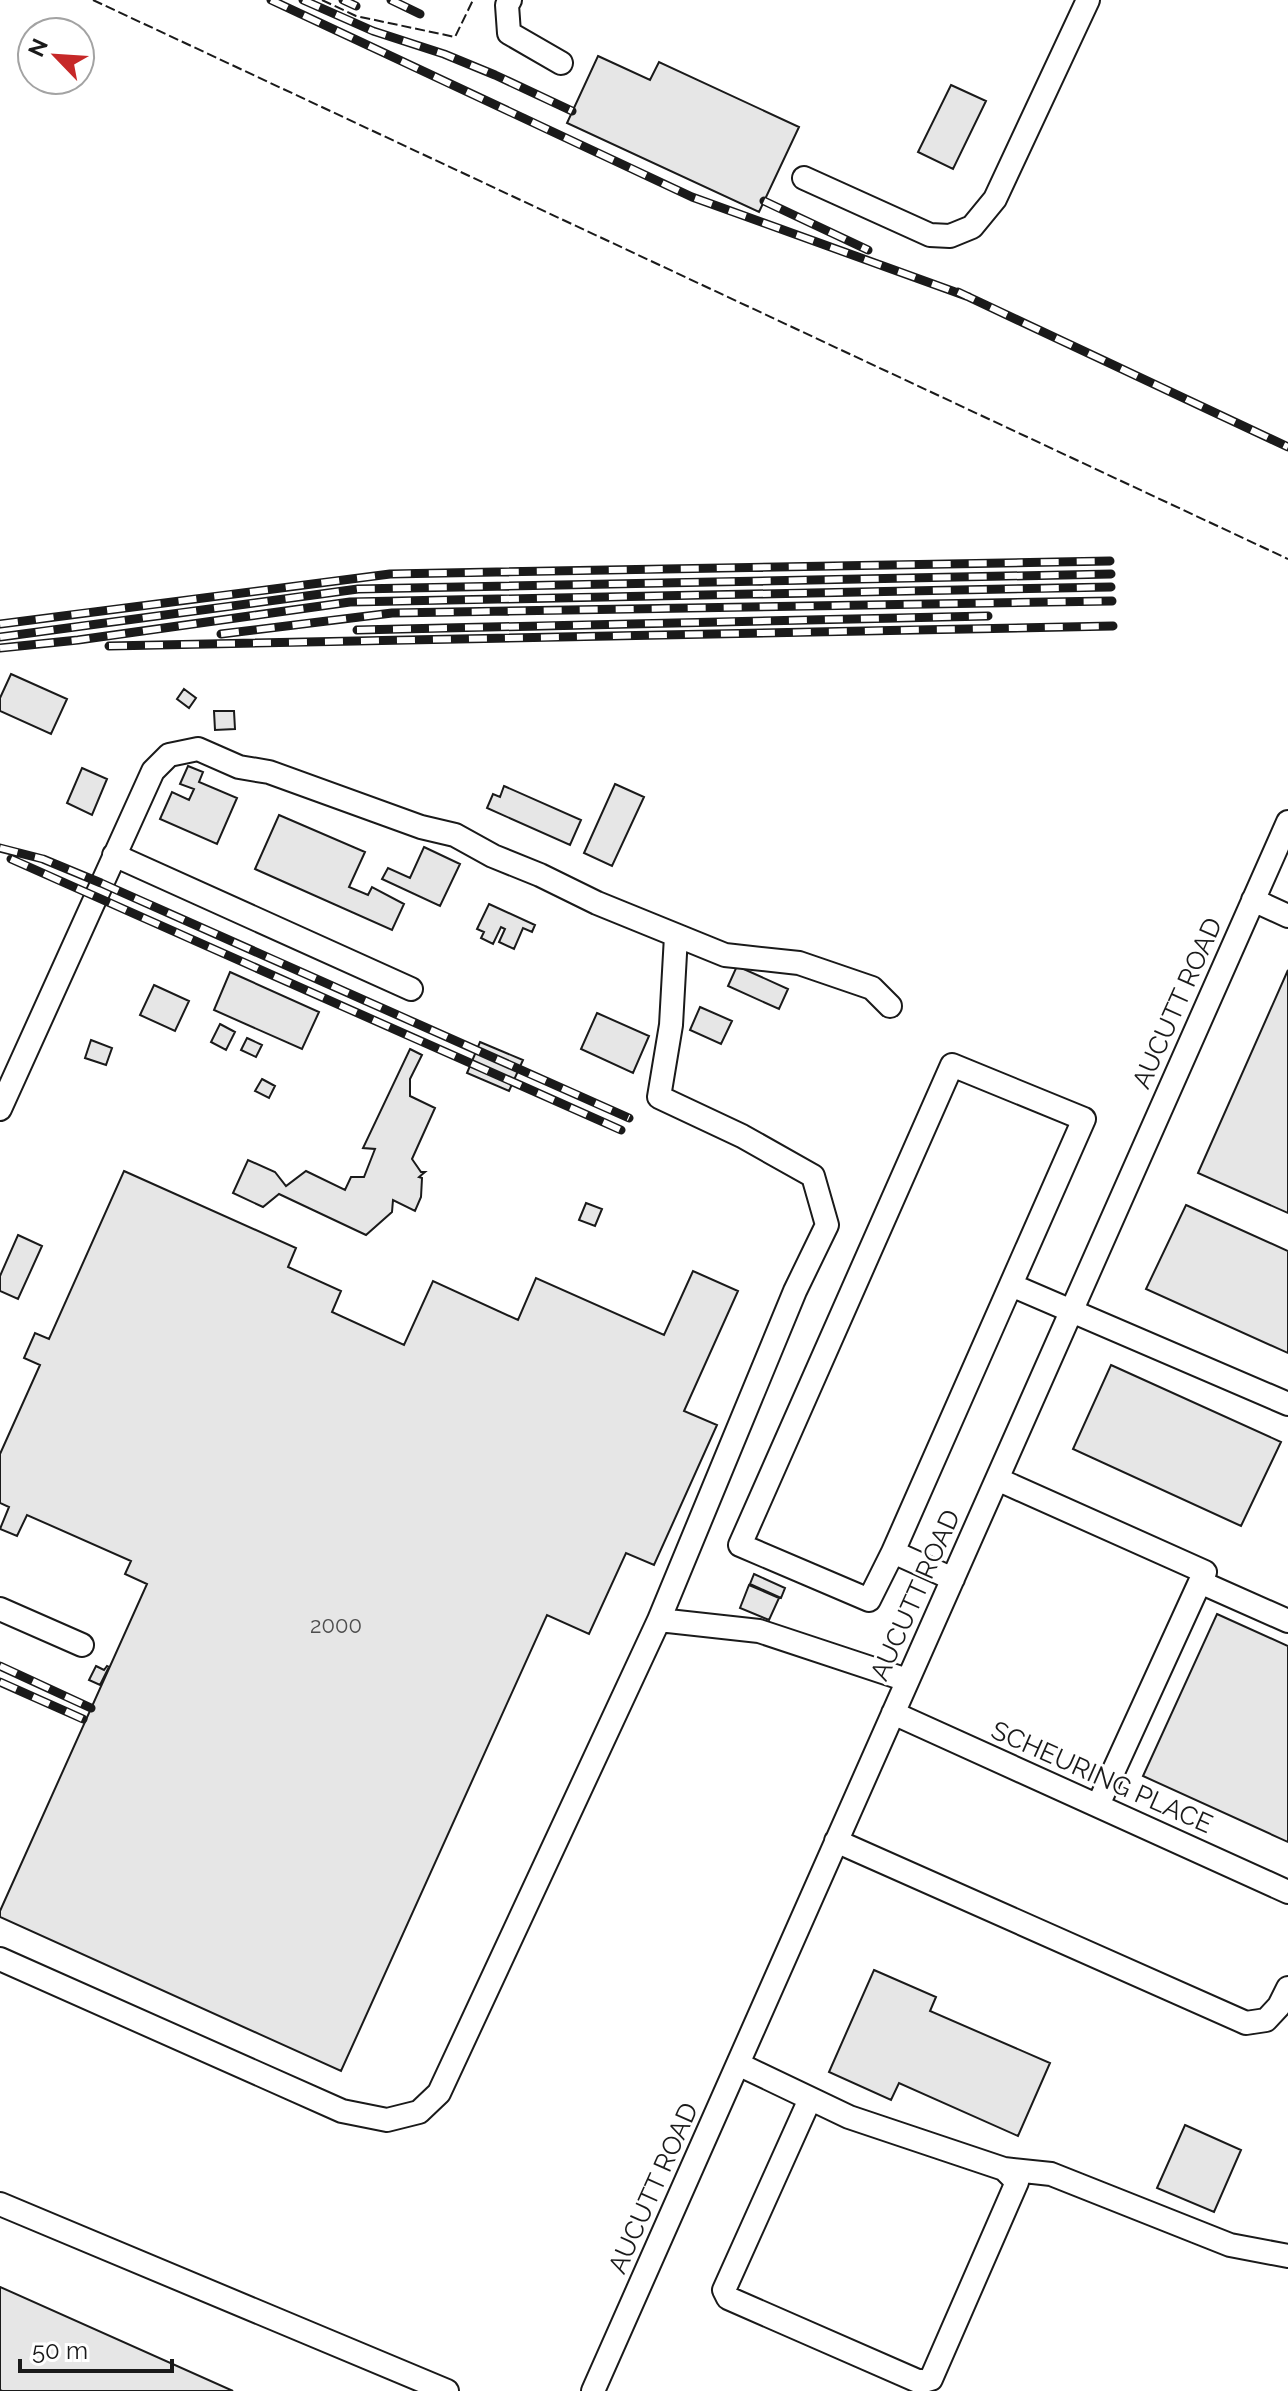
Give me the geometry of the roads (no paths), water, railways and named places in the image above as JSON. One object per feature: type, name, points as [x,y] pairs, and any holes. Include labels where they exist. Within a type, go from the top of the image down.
[{"type":"street","points":[[510,0],[507,5],[509,33],[561,63]]},
{"type":"street","points":[[804,178],[930,235],[950,236],[972,227],[995,199],[1088,0]]},
{"type":"street","points":[[0,1109],[153,771],[169,755],[198,749],[239,767],[269,772],[421,827],[455,835],[493,856],[725,955],[799,963],[872,988],[890,1006]]},
{"type":"street","name":"AUCUTT ROAD","points":[[593,2391],[1288,822]]},
{"type":"street","points":[[114,855],[411,989]]},
{"type":"street","points":[[1253,900],[1288,916]]},
{"type":"street","points":[[0,1959],[342,2111],[387,2120],[419,2112],[439,2093],[659,1620],[795,1291],[827,1225],[813,1176],[742,1136],[659,1097],[671,1025],[676,936]]},
{"type":"street","points":[[952,1065],[1084,1119],[893,1552],[869,1600],[740,1545],[952,1065]]},
{"type":"street","points":[[1011,1285],[1288,1404]]},
{"type":"street","points":[[997,1479],[1205,1572],[1098,1805]]},
{"type":"street","points":[[893,1552],[953,1579]]},
{"type":"street","points":[[1200,1582],[1288,1621]]},
{"type":"street","points":[[0,1609],[82,1645]]},
{"type":"street","points":[[659,1620],[759,1631],[907,1680]]},
{"type":"street","name":"SCHEURING PLACE","points":[[893,1713],[1288,1892]]},
{"type":"street","points":[[836,1841],[1246,2023],[1266,2020],[1279,2006],[1288,1988]]},
{"type":"street","points":[[738,2064],[849,2117],[1004,2169],[1051,2174],[1230,2245],[1288,2256]]},
{"type":"street","points":[[810,2099],[724,2290],[728,2298],[920,2382],[931,2379],[1017,2182],[1004,2169]]},
{"type":"street","points":[[0,2204],[418,2385],[447,2391]]},
{"type":"railway","points":[[271,0],[692,197],[969,297]]},
{"type":"railway","points":[[303,0],[373,31],[444,54],[495,75],[572,111]]},
{"type":"railway","points":[[343,0],[356,6]]},
{"type":"railway","points":[[391,0],[420,14]]},
{"type":"railway","points":[[764,201],[868,250]]},
{"type":"railway","points":[[958,292],[1288,447]]},
{"type":"railway","points":[[0,624],[390,574],[1110,561]]},
{"type":"railway","points":[[0,637],[358,589],[1111,574]]},
{"type":"railway","points":[[0,648],[350,602],[1111,587]]},
{"type":"railway","points":[[221,634],[392,613],[1112,601]]},
{"type":"railway","points":[[357,630],[988,616]]},
{"type":"railway","points":[[109,646],[1113,626]]},
{"type":"railway","points":[[0,848],[43,859],[101,883],[629,1118]]},
{"type":"railway","points":[[11,859],[621,1130]]},
{"type":"railway","points":[[0,1666],[91,1708]]},
{"type":"railway","points":[[0,1682],[83,1719]]}]
